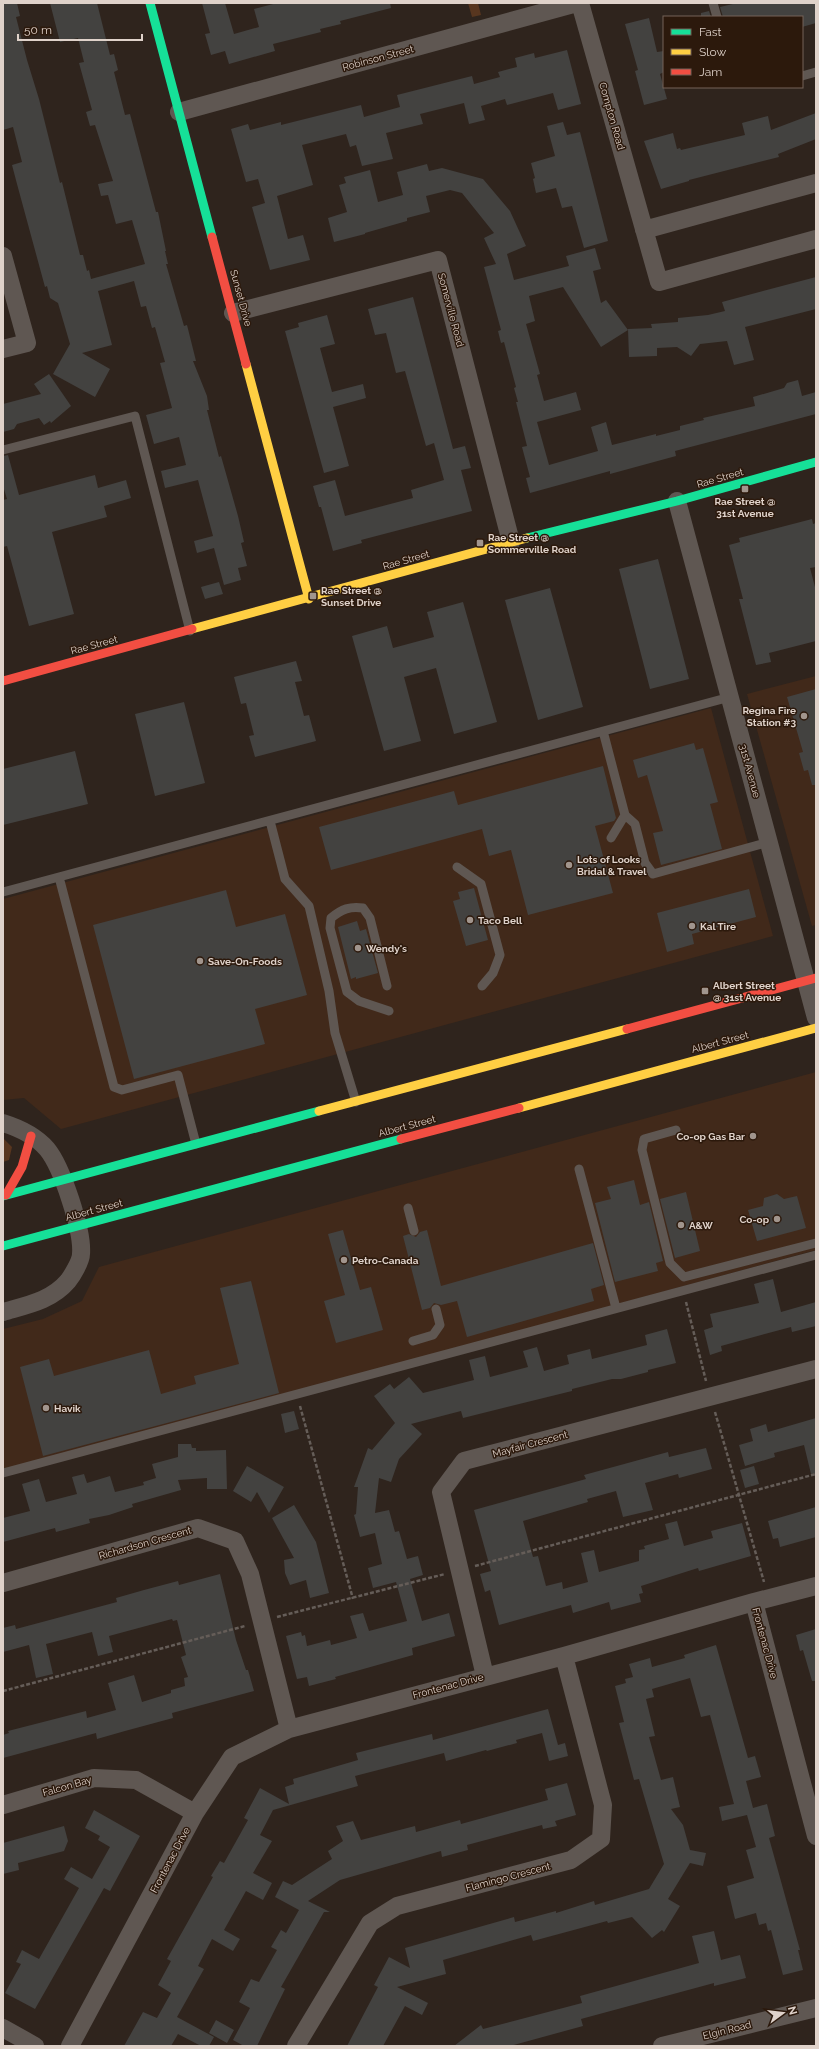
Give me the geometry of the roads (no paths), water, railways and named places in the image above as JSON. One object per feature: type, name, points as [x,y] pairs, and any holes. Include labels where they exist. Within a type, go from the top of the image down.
[{"type":"main road","name":"Sunset Drive","points":[[150,3],[309,599]]},
{"type":"main road","name":"Rae Street","points":[[3,681],[309,599],[511,542],[677,501],[816,462]]},
{"type":"main road","points":[[5,1195],[811,979]]},
{"type":"main road","name":"Albert Street","points":[[3,1246],[816,1028]]},
{"type":"main road","points":[[5,1195],[21,1173],[27,1158],[31,1136]]},
{"type":"street","name":"Robinson Street","points":[[179,112],[577,3]]},
{"type":"street","name":"Compton Road","points":[[580,3],[659,282],[816,239]]},
{"type":"street","points":[[644,230],[816,183]]},
{"type":"street","points":[[3,256],[26,343],[3,349]]},
{"type":"street","name":"Somerville Road","points":[[233,313],[438,260],[511,542]]},
{"type":"street","name":"31st Avenue","points":[[677,501],[769,842],[811,979],[816,1018]]},
{"type":"street","points":[[3,1123],[26,1132],[47,1149],[65,1180],[78,1226],[82,1255],[68,1281],[48,1298],[3,1312]]},
{"type":"street","name":"Mayfair Crescent","points":[[485,1676],[441,1492],[464,1461],[816,1369]]},
{"type":"street","name":"Richardson Crescent","points":[[3,1583],[198,1528],[235,1541],[250,1574],[289,1729]]},
{"type":"street","points":[[761,1600],[816,1586]]},
{"type":"street","name":"Frontenac Drive","points":[[70,2046],[195,1813],[232,1757],[289,1729],[564,1656],[761,1600],[811,1799],[816,1836]]},
{"type":"street","name":"Flamingo Crescent","points":[[296,2046],[370,1923],[397,1906],[571,1860],[602,1839],[603,1805],[564,1656]]},
{"type":"street","name":"Falcon Bay","points":[[3,1805],[94,1778],[136,1780],[195,1813]]},
{"type":"street","name":"Elgin Road","points":[[662,2046],[816,2008]]},
{"type":"street","points":[[3,2028],[35,2046]]},
{"type":"lane","points":[[713,3],[717,16]]},
{"type":"lane","points":[[803,76],[816,72]]},
{"type":"lane","points":[[3,450],[135,416],[190,631]]},
{"type":"lane","points":[[3,892],[730,697]]},
{"type":"lane","points":[[603,731],[625,816],[635,824],[645,863],[653,874],[769,842]]},
{"type":"lane","points":[[611,838],[625,816]]},
{"type":"lane","points":[[270,821],[285,879],[309,906],[329,991],[335,1033],[356,1102]]},
{"type":"lane","points":[[457,867],[482,884],[500,955],[493,973],[482,986]]},
{"type":"lane","points":[[59,877],[114,1087],[122,1090],[178,1075],[196,1144]]},
{"type":"lane","points":[[387,986],[370,918],[363,908],[354,907],[342,909],[331,918],[330,928],[347,992],[359,1001],[389,1011]]},
{"type":"lane","points":[[676,1130],[644,1139],[642,1150],[670,1264],[684,1277],[816,1243]]},
{"type":"lane","points":[[579,1169],[616,1308]]},
{"type":"lane","points":[[408,1208],[414,1231]]},
{"type":"lane","points":[[794,1248],[816,1238]]},
{"type":"lane","points":[[3,1473],[816,1255]]},
{"type":"lane","points":[[413,1341],[433,1335],[440,1324],[436,1309]]},
{"type":"place","name":"Rae Street @ 31st Avenue","points":[[745,489]]},
{"type":"place","name":"Rae Street @ Sommerville Road","points":[[480,543]]},
{"type":"place","name":"Rae Street @ Sunset Drive","points":[[313,596]]},
{"type":"place","name":"Regina Fire Station #3","points":[[804,716]]},
{"type":"place","name":"Lots of Looks Bridal & Travel","points":[[569,865]]},
{"type":"place","name":"Taco Bell","points":[[470,920]]},
{"type":"place","name":"Kal Tire","points":[[692,926]]},
{"type":"place","name":"Wendy's","points":[[358,948]]},
{"type":"place","name":"Save-On-Foods","points":[[200,961]]},
{"type":"place","name":"Albert Street @ 31st Avenue","points":[[705,991]]},
{"type":"place","name":"Co-op Gas Bar","points":[[753,1136]]},
{"type":"place","name":"Co-op","points":[[777,1219]]},
{"type":"place","name":"A&W","points":[[681,1225]]},
{"type":"place","name":"Petro-Canada","points":[[344,1260]]},
{"type":"place","name":"Havik","points":[[46,1408]]}]
